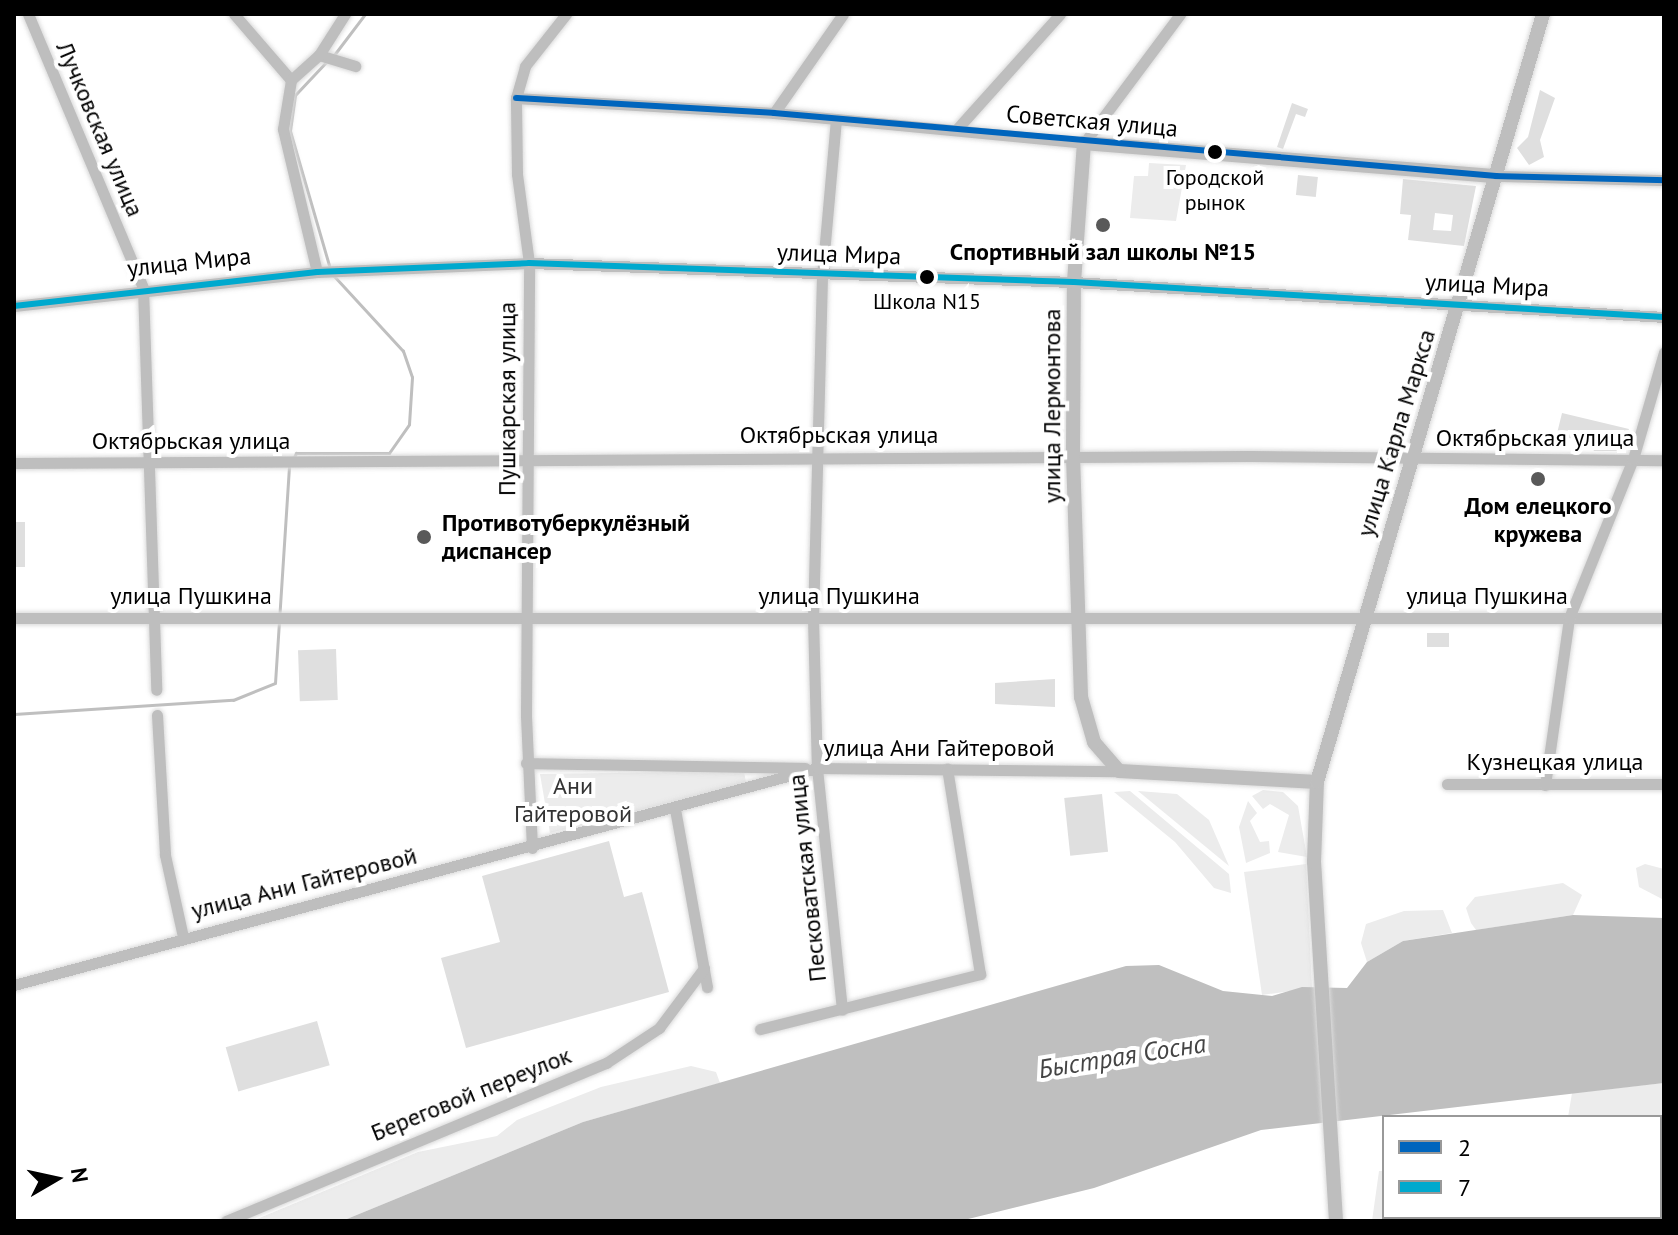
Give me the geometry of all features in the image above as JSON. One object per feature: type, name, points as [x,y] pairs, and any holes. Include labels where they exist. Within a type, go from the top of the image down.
[{"type":"main road","name":"улица Карла Маркса","points":[[1336,1221],[1338,1184],[1314,868],[1317,782],[1407,460],[1457,305],[1543,14]]},
{"type":"main road","name":"Советская улица","points":[[1084,143],[1496,176]]},
{"type":"main road","name":"улица Лермонтова","points":[[1084,143],[1074,282],[1073,456],[1081,697],[1094,742],[1119,771]]},
{"type":"main road","name":"улица Ани Гайтеровой","points":[[1119,771],[1317,782]]},
{"type":"street","name":"Лучковская улица","points":[[28,14],[143,288],[152,463],[156,690]]},
{"type":"street","points":[[234,14],[291,80]]},
{"type":"street","points":[[317,272],[284,139],[291,80],[319,55],[345,14]]},
{"type":"street","name":"Пушкарская улица","points":[[532,848],[526,763],[526,618],[532,459],[529,263],[517,174],[516,98],[525,66],[566,14]]},
{"type":"street","points":[[774,113],[843,14]]},
{"type":"street","points":[[956,130],[1060,14]]},
{"type":"street","points":[[1084,143],[1180,14]]},
{"type":"street","points":[[319,55],[355,66]]},
{"type":"street","name":"Советская улица","points":[[516,98],[774,113],[1084,143]]},
{"type":"street","name":"Песковатская улица","points":[[836,119],[822,276],[813,618],[817,768],[842,1010]]},
{"type":"street","name":"Советская улица","points":[[1496,176],[1664,180]]},
{"type":"street","name":"улица Мира","points":[[14,306],[143,288],[317,272],[529,263],[822,276],[1074,282],[1664,317]]},
{"type":"street","points":[[1545,785],[1569,618],[1633,459],[1664,352]]},
{"type":"street","name":"Октябрьская улица","points":[[14,463],[815,456],[1664,460]]},
{"type":"street","name":"улица Пушкина","points":[[14,618],[1664,618]]},
{"type":"street","points":[[157,715],[165,855],[183,937]]},
{"type":"street","points":[[526,763],[817,768]]},
{"type":"street","name":"улица Ани Гайтеровой","points":[[14,985],[183,937],[532,848],[817,768],[1119,771]]},
{"type":"street","points":[[760,1029],[980,974],[947,769]]},
{"type":"street","name":"Кузнецкая улица","points":[[1447,784],[1664,784]]},
{"type":"street","points":[[675,809],[707,987]]},
{"type":"street","name":"Береговой переулок","points":[[226,1221],[606,1063],[659,1028],[704,968]]},
{"type":"green space","points":[[1149,163],[1186,165],[1176,221],[1130,218],[1134,176],[1148,176]]},
{"type":"green space","name":"Ани Гайтеровой","points":[[744,771],[746,783],[550,833],[540,774]]},
{"type":"green space","points":[[1263,790],[1283,792],[1298,806],[1307,857],[1278,852],[1289,815],[1270,804],[1263,809],[1252,796]]},
{"type":"green space","points":[[1130,791],[1229,874],[1231,893],[1214,888],[1175,842],[1114,792]]},
{"type":"green space","points":[[1138,791],[1177,794],[1209,820],[1229,866]]},
{"type":"green space","points":[[1248,801],[1257,813],[1250,821],[1260,842],[1269,841],[1270,853],[1246,863],[1239,827]]},
{"type":"green space","points":[[1306,864],[1312,988],[1262,995],[1244,872]]},
{"type":"green space","points":[[1645,864],[1664,869],[1664,900],[1639,887],[1636,868]]},
{"type":"green space","points":[[1563,883],[1582,895],[1573,915],[1476,930],[1471,923],[1466,908],[1475,897]]},
{"type":"green space","points":[[1443,910],[1452,933],[1403,941],[1367,962],[1361,943],[1366,924],[1404,911]]},
{"type":"green space","points":[[691,1066],[716,1072],[720,1083],[583,1122],[342,1221],[252,1221],[418,1152],[497,1136],[517,1120],[601,1087]]},
{"type":"green space","points":[[1664,1083],[1664,1206],[1662,1115],[1568,1115],[1572,1093]]},
{"type":"green space","points":[[1379,1171],[1382,1171],[1382,1219],[1536,1221],[1372,1221]]},
{"type":"water","name":"Быстрая Сосна","points":[[1573,915],[1664,918],[1664,1083],[1261,1130],[1094,1188],[960,1221],[342,1221],[583,1122],[1126,966],[1159,965],[1223,991],[1272,996],[1302,987],[1347,988],[1367,962],[1403,941]]},
{"type":"building","points":[[1540,90],[1555,98],[1540,140],[1544,157],[1529,165],[1517,148],[1528,137]]},
{"type":"building","points":[[1292,103],[1308,109],[1305,117],[1296,114],[1283,149],[1277,147]]},
{"type":"building","points":[[1298,175],[1318,177],[1316,197],[1296,195]]},
{"type":"building","points":[[1403,179],[1476,186],[1464,246],[1408,240],[1411,215],[1400,214]],"holes":[[[1435,213],[1453,215],[1451,231],[1433,230]]]},
{"type":"building","points":[[1562,413],[1629,429],[1622,451],[1594,451],[1588,439],[1568,438],[1566,450],[1553,450]]},
{"type":"building","points":[[14,522],[25,522],[25,567],[14,567]]},
{"type":"building","points":[[1427,633],[1449,633],[1449,647],[1427,647]]},
{"type":"building","points":[[336,649],[338,700],[300,701],[298,650]]},
{"type":"building","points":[[1055,679],[1055,707],[995,704],[995,683]]},
{"type":"building","points":[[1102,794],[1108,852],[1070,856],[1064,798]]},
{"type":"building","points":[[609,841],[624,897],[642,892],[669,992],[466,1048],[441,958],[500,942],[482,876]]},
{"type":"building","points":[[317,1021],[330,1065],[238,1091],[226,1047]]},
{"type":"waterway","points":[[334,55],[365,14]]},
{"type":"waterway","points":[[328,60],[295,95],[290,131],[330,269]]},
{"type":"waterway","points":[[293,459],[296,453],[389,453],[409,424],[412,377],[403,351],[333,275]]},
{"type":"waterway","points":[[14,714],[233,700],[275,683],[289,465]]},
{"type":"transit line","name":"2","points":[[516,98],[774,113],[1496,176],[1664,180]]},
{"type":"transit line","name":"7","points":[[14,306],[317,272],[529,263],[1074,282],[1664,317]]},
{"type":"place","name":"Городской рынок","points":[[1215,152]]},
{"type":"place","name":"Спортивный зал школы №15","points":[[1103,225]]},
{"type":"place","name":"Школа N15","points":[[927,277]]},
{"type":"place","name":"Дом елецкого кружева","points":[[1538,479]]},
{"type":"place","name":"Противотуберкулёзный диспансер","points":[[424,537]]}]
